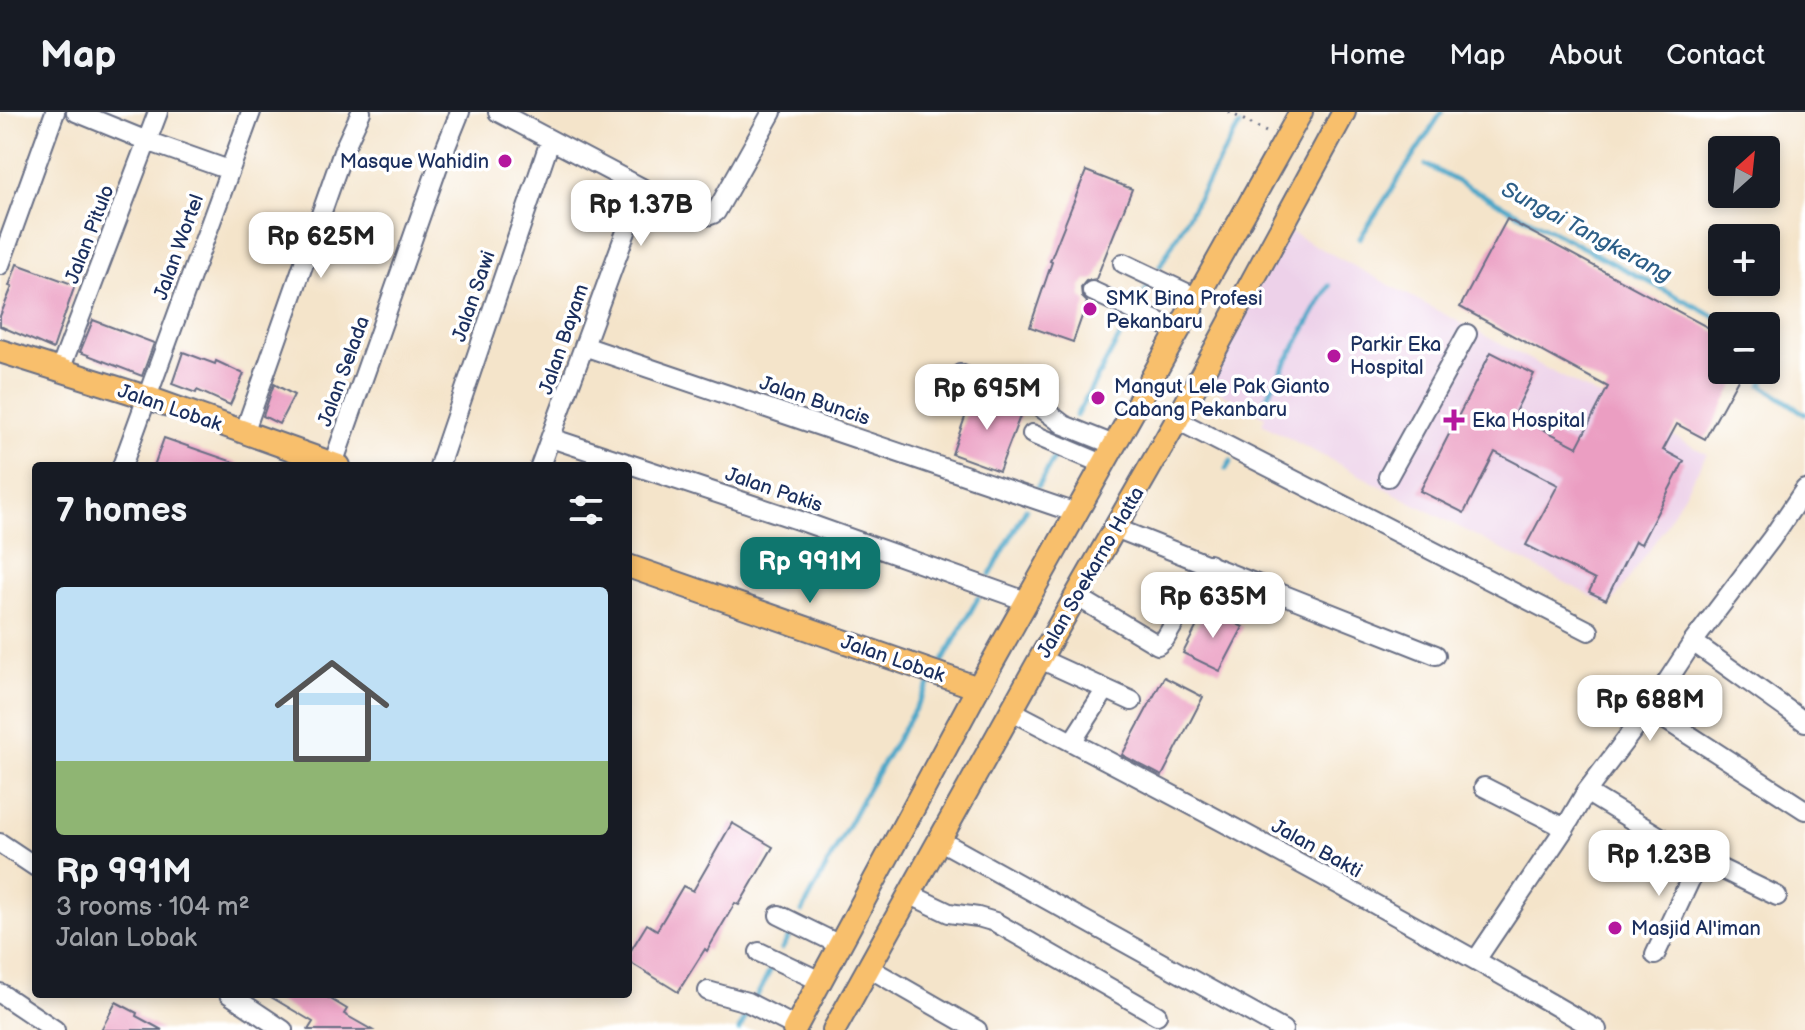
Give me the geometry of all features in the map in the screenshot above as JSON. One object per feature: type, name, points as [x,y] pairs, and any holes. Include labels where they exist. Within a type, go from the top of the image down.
[{"type":"main road","name":"Jalan Soekarno Hatta","points":[[795,1028],[1026,601],[1301,112]]},
{"type":"main road","name":"Jalan Soekarno Hatta","points":[[834,1030],[1177,420],[1344,112]]},
{"type":"main road","name":"Jalan Lobak","points":[[0,351],[146,397],[321,462]]},
{"type":"main road","name":"Jalan Lobak","points":[[632,567],[978,688]]},
{"type":"street","points":[[0,265],[55,112]]},
{"type":"street","points":[[76,112],[229,170]]},
{"type":"street","name":"Jalan Pitulo","points":[[60,370],[158,112]]},
{"type":"street","name":"Jalan Wortel","points":[[123,462],[251,112]]},
{"type":"street","points":[[244,433],[344,149],[361,112]]},
{"type":"street","name":"Jalan Selada","points":[[327,462],[460,112]]},
{"type":"street","points":[[498,112],[693,215],[711,217],[772,112]]},
{"type":"street","name":"Jalan Sawi","points":[[440,462],[550,141]]},
{"type":"street","name":"Jalan Bayam","points":[[542,462],[642,188]]},
{"type":"street","points":[[1123,263],[1197,298]]},
{"type":"street","points":[[1092,291],[1178,331]]},
{"type":"street","points":[[1388,477],[1467,334]]},
{"type":"street","name":"Jalan Buncis","points":[[584,346],[1076,513]]},
{"type":"street","points":[[960,374],[1035,403],[1109,454]]},
{"type":"street","points":[[1177,420],[1589,631]]},
{"type":"street","points":[[1032,434],[1109,454]]},
{"type":"street","name":"Jalan Pakis","points":[[551,438],[623,462]]},
{"type":"street","name":"Jalan Pakis","points":[[632,465],[1026,601]]},
{"type":"street","points":[[1476,960],[1586,792],[1649,709],[1693,642],[1805,489]]},
{"type":"street","points":[[1115,528],[1436,655]]},
{"type":"street","points":[[1076,596],[1158,645],[1165,639],[1209,564]]},
{"type":"street","points":[[1693,642],[1805,722]]},
{"type":"street","points":[[1040,659],[1132,701]]},
{"type":"street","points":[[1072,742],[1106,689]]},
{"type":"street","points":[[1649,709],[1805,810]]},
{"type":"street","name":"Jalan Bakti","points":[[1012,711],[1476,960],[1597,1030]]},
{"type":"street","points":[[1484,787],[1565,828]]},
{"type":"street","points":[[1586,792],[1700,859],[1777,896]]},
{"type":"street","points":[[939,840],[1283,1030]]},
{"type":"street","points":[[0,843],[32,864]]},
{"type":"street","points":[[1655,955],[1700,859]]},
{"type":"street","points":[[909,894],[949,913],[995,922],[1157,1015]]},
{"type":"street","points":[[779,915],[840,945]]},
{"type":"street","points":[[759,952],[820,981]]},
{"type":"street","points":[[869,968],[977,1030]]},
{"type":"street","points":[[708,991],[722,993],[756,1007],[795,1028]]},
{"type":"street","points":[[0,993],[55,1030]]},
{"type":"street","points":[[235,998],[283,1030]]},
{"type":"path","points":[[1229,112],[1285,142]]},
{"type":"shaded area","name":"Eka Hospital","points":[[1290,232],[1707,454],[1663,530],[1610,606],[1262,424],[1265,417],[1204,383]]},
{"type":"building","points":[[1086,171],[1132,189],[1096,279],[1086,281],[1081,287],[1082,297],[1087,302],[1073,342],[1030,327],[1050,261]]},
{"type":"building","points":[[1507,219],[1708,327],[1708,384],[1735,384],[1705,439],[1677,424],[1663,450],[1684,461],[1641,544],[1635,541],[1606,600],[1589,592],[1595,580],[1526,545],[1558,485],[1495,452],[1464,513],[1420,491],[1491,352],[1534,374],[1514,414],[1577,447],[1608,387],[1460,307]]},
{"type":"building","points":[[17,264],[75,285],[53,349],[0,326],[0,316]]},
{"type":"building","points":[[93,320],[154,343],[142,376],[80,352]]},
{"type":"building","points":[[183,352],[215,364],[216,361],[244,374],[230,405],[197,390],[196,393],[172,384]]},
{"type":"building","points":[[274,384],[294,395],[279,424],[263,416]]},
{"type":"building","points":[[974,392],[1022,411],[999,471],[952,454]]},
{"type":"building","points":[[164,438],[233,462],[155,462]]},
{"type":"building","points":[[1206,608],[1243,627],[1220,671],[1183,653]]},
{"type":"building","points":[[1164,677],[1203,697],[1162,776],[1122,755]]},
{"type":"building","points":[[732,823],[773,847],[739,905],[735,903],[678,992],[632,963],[632,948],[647,924],[657,930],[683,886],[693,891]]},
{"type":"building","points":[[273,998],[329,998],[347,1009],[344,1014],[372,1030],[308,1030],[313,1022]]},
{"type":"building","points":[[116,1002],[137,1013],[136,1016],[162,1030],[101,1030]]},
{"type":"waterway","points":[[1360,238],[1442,112]]},
{"type":"waterway","points":[[1160,266],[1239,126]]},
{"type":"waterway","name":"Sungai Tangkerang","points":[[1426,165],[1708,313]]},
{"type":"waterway","points":[[1265,400],[1329,286]]},
{"type":"waterway","points":[[1141,299],[1147,288]]},
{"type":"waterway","points":[[1076,416],[1128,322]]},
{"type":"waterway","name":"Sungai Tangkerang","points":[[1762,384],[1805,414]]},
{"type":"waterway","points":[[1038,486],[1054,458]]},
{"type":"waterway","points":[[1226,469],[1231,461]]},
{"type":"waterway","points":[[990,575],[1026,509]]},
{"type":"waterway","points":[[943,661],[978,598]]},
{"type":"waterway","points":[[802,912],[866,792],[929,685]]},
{"type":"waterway","points":[[782,949],[790,935]]},
{"type":"waterway","points":[[739,1030],[770,971]]},
{"type":"place","name":"Masque Wahidin","points":[[505,161]]},
{"type":"place","name":"SMK Bina Profesi Pekanbaru","points":[[1090,309]]},
{"type":"place","name":"Parkir Eka Hospital","points":[[1334,356]]},
{"type":"place","name":"Mangut Lele Pak Gianto Cabang Pekanbaru","points":[[1098,398]]},
{"type":"place","name":"Eka Hospital","points":[[1454,420]]},
{"type":"place","name":"Masjid Al'iman","points":[[1615,928]]}]
